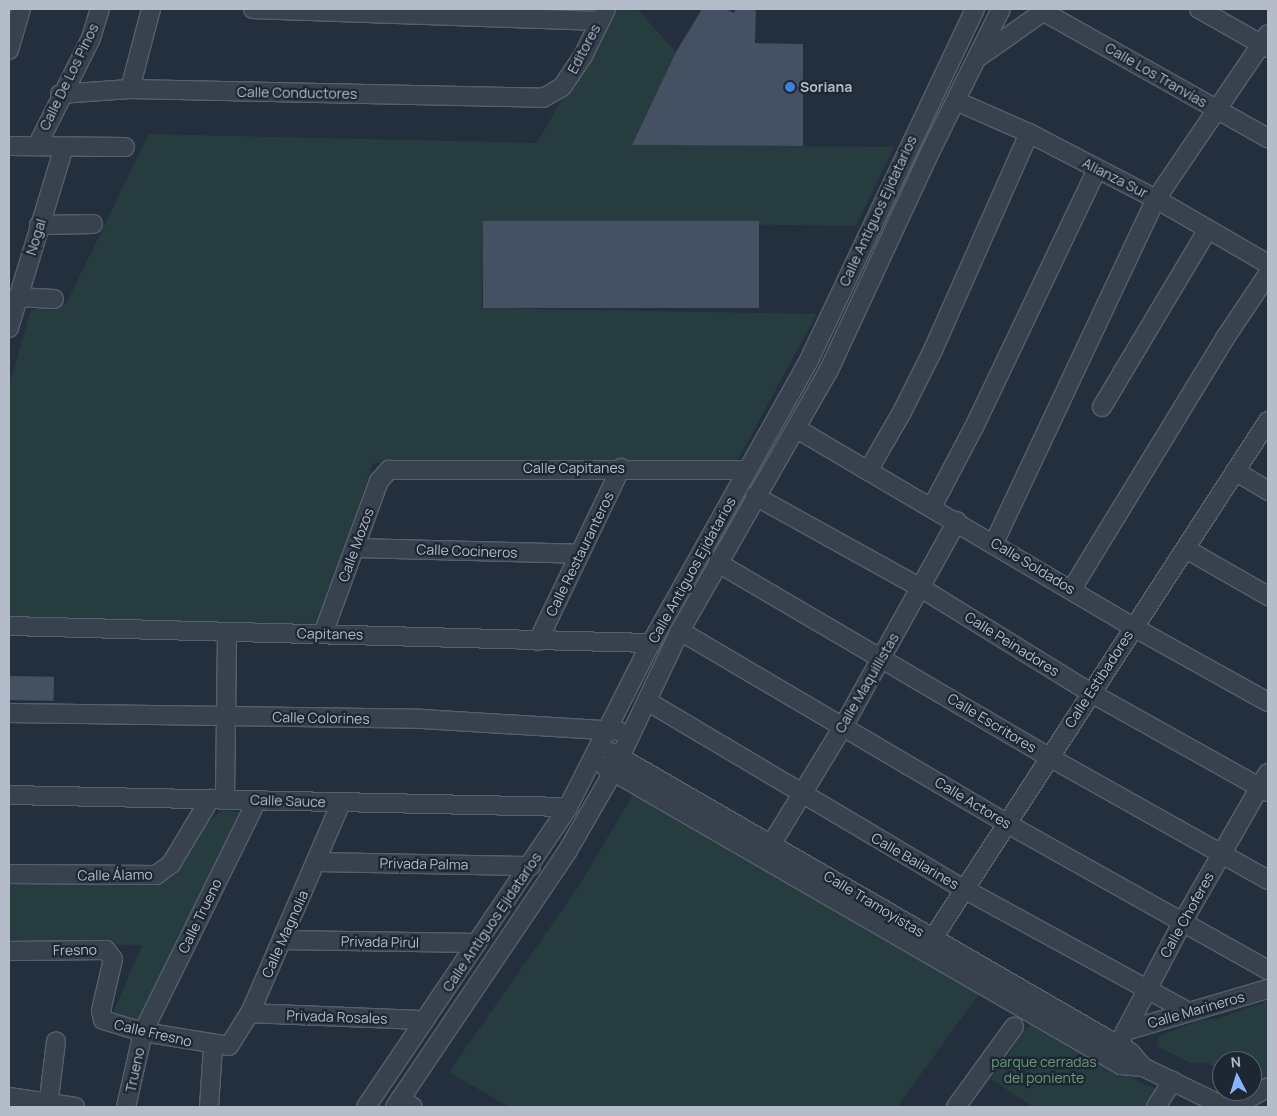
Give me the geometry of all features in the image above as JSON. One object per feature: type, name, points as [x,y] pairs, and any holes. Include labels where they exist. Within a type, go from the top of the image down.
[{"type":"street","name":"Calle De Los Pinos","points":[[37,146],[60,94],[91,38],[100,9]]},
{"type":"street","points":[[130,89],[151,9]]},
{"type":"street","points":[[254,9],[602,15]]},
{"type":"street","name":"Calle Antiguos Ejidatarios","points":[[366,1107],[531,866],[568,807],[598,752],[651,642],[810,358],[975,9]]},
{"type":"street","name":"Calle Antiguos Ejidatarios","points":[[403,1105],[567,852],[617,765],[680,631],[828,372],[1001,9]]},
{"type":"street","points":[[994,542],[1156,199],[1266,42],[1199,9]]},
{"type":"street","points":[[9,50],[16,10]]},
{"type":"street","points":[[978,58],[1045,10]]},
{"type":"street","name":"Calle Los Tranvías","points":[[1045,10],[1268,138]]},
{"type":"street","name":"Editores","points":[[534,98],[553,95],[562,87],[583,56],[602,15]]},
{"type":"street","name":"Calle Conductores","points":[[60,94],[130,89],[534,98]]},
{"type":"street","name":"Alianza Sur","points":[[956,101],[1029,133],[1156,199],[1207,231],[1268,264]]},
{"type":"street","points":[[868,471],[902,412],[933,350],[1029,133]]},
{"type":"street","points":[[9,146],[125,147]]},
{"type":"street","name":"Nogal","points":[[9,328],[64,147]]},
{"type":"street","points":[[932,507],[975,425],[1097,169]]},
{"type":"street","points":[[39,225],[93,224]]},
{"type":"street","points":[[1102,407],[1207,231]]},
{"type":"street","points":[[1072,589],[1225,338],[1268,274]]},
{"type":"street","points":[[18,297],[54,299]]},
{"type":"street","name":"Calle Estibadores","points":[[933,938],[1268,421]]},
{"type":"street","name":"Calle Soldados","points":[[797,429],[994,542],[1133,627],[1268,702]]},
{"type":"street","name":"Calle Capitanes","points":[[400,468],[748,470]]},
{"type":"street","name":"Calle Mozos","points":[[323,634],[383,474],[400,468]]},
{"type":"street","name":"Calle Restauranteros","points":[[538,641],[621,468]]},
{"type":"street","points":[[1235,472],[1268,490]]},
{"type":"street","name":"Calle Peinadores","points":[[756,496],[921,588],[1091,693],[1266,784]]},
{"type":"street","name":"Calle Maquillistas","points":[[772,843],[844,726],[957,521]]},
{"type":"street","name":"Calle Cocineros","points":[[355,548],[579,554]]},
{"type":"street","points":[[1186,549],[1268,596]]},
{"type":"street","name":"Calle Escritores","points":[[718,563],[882,657],[1049,757],[1222,852],[1268,880]]},
{"type":"street","name":"Capitanes","points":[[9,626],[538,641],[651,642]]},
{"type":"street","name":"Calle Actores","points":[[680,631],[1006,823],[1268,970]]},
{"type":"street","points":[[218,799],[225,717],[227,632]]},
{"type":"street","name":"Calle Bailarines","points":[[647,701],[964,889],[1189,1012]]},
{"type":"street","name":"Calle Colorines","points":[[9,713],[422,719],[610,728],[631,735]]},
{"type":"street","name":"Calle Tramoyistas","points":[[598,752],[617,765],[1118,1045]]},
{"type":"street","name":"Calle Tramoyistas","points":[[617,765],[772,843],[1130,1052],[1143,1067],[1225,1107]]},
{"type":"street","name":"Calle Choferes","points":[[1118,1045],[1182,923],[1222,852],[1266,784]]},
{"type":"street","name":"Calle Sauce","points":[[9,795],[568,807]]},
{"type":"street","name":"Calle Álamo","points":[[9,874],[156,875],[171,864],[218,799]]},
{"type":"street","name":"Calle Trueno","points":[[143,1032],[257,800]]},
{"type":"street","name":"Calle Magnolia","points":[[213,1046],[232,1044],[250,1013],[341,803]]},
{"type":"street","name":"Privada Palma","points":[[317,862],[531,866]]},
{"type":"street","name":"Privada Pirúl","points":[[282,940],[477,943]]},
{"type":"street","name":"Fresno","points":[[9,951],[106,950],[111,954],[112,965],[101,1011]]},
{"type":"street","name":"Calle Marineros","points":[[1118,1045],[1189,1012],[1268,989]]},
{"type":"street","name":"Calle Fresno","points":[[101,1011],[103,1020],[109,1023],[213,1046]]},
{"type":"street","name":"Privada Rosales","points":[[250,1013],[424,1020]]},
{"type":"street","points":[[956,1107],[1014,1027]]},
{"type":"street","name":"Trueno","points":[[126,1107],[143,1032]]},
{"type":"street","points":[[48,1105],[56,1040]]},
{"type":"street","points":[[209,1107],[213,1046]]},
{"type":"street","points":[[1156,1107],[1172,1081]]},
{"type":"street","points":[[1234,1107],[1268,1087]]},
{"type":"street","points":[[9,1097],[48,1105],[75,1107]]},
{"type":"green space","points":[[613,9],[637,9],[676,52],[633,145],[894,147],[856,226],[483,221],[482,308],[817,314],[737,461],[373,463],[319,624],[9,618],[9,386],[31,310],[66,304],[149,134],[537,143]]},
{"type":"green space","points":[[635,791],[979,994],[897,1107],[509,1107],[449,1072],[577,889]]},
{"type":"green space","points":[[223,810],[239,812],[142,1024],[110,1020],[142,945],[9,944],[9,883],[150,885],[177,874],[208,822]]},
{"type":"green space","points":[[1268,1001],[1268,1079],[1262,1086],[1262,1051],[1212,1051],[1212,1066],[1204,1062],[1191,1063],[1157,1046],[1159,1036],[1200,1020],[1217,1019]]},
{"type":"green space","name":"parque cerradas del poniente","points":[[1032,1020],[1144,1084],[1157,1089],[1144,1107],[1033,1107],[991,1079]]},
{"type":"building","points":[[702,9],[726,9],[734,13],[736,9],[756,9],[755,43],[803,44],[803,146],[632,145],[676,52]]},
{"type":"building","points":[[483,221],[759,221],[759,308],[483,308]]},
{"type":"building","points":[[9,676],[54,677],[54,701],[9,700]]},
{"type":"place","name":"Soriana","points":[[790,87]]}]
